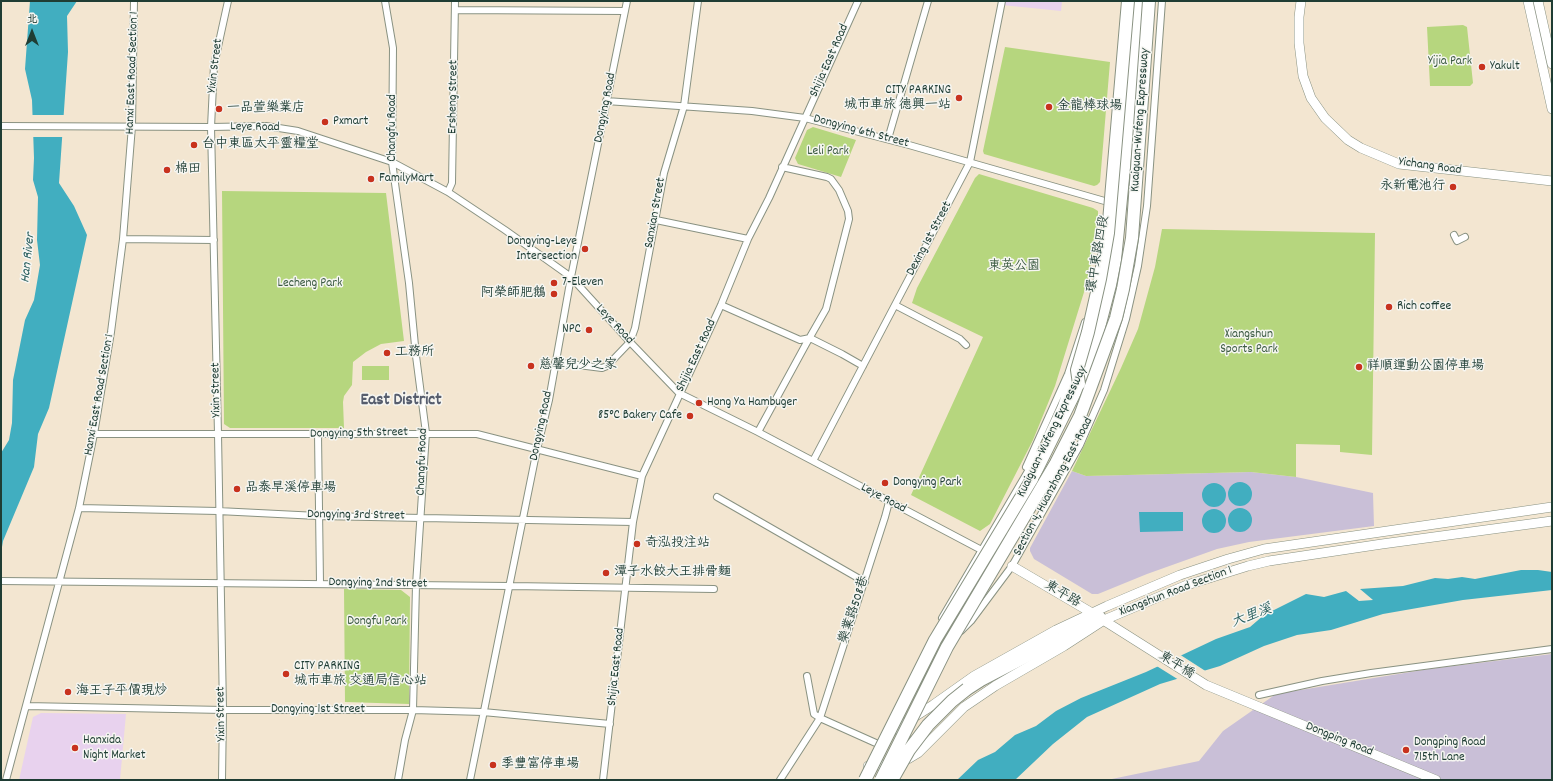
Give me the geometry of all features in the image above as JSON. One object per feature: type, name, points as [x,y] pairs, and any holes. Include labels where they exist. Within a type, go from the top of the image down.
[{"type":"highway","points":[[1079,384],[1077,370],[1090,325],[1108,233],[1128,1]]},
{"type":"highway","name":"Kuaiguan-Wufeng Expressway","points":[[865,780],[935,640],[1032,479],[1079,384],[1097,335],[1115,260],[1138,1]]},
{"type":"highway","name":"Kuaiguan-Wufeng Expressway","points":[[881,780],[947,647],[1056,463],[1076,423],[1116,318],[1132,238],[1149,1]]},
{"type":"highway","points":[[892,780],[909,750],[928,725],[967,689],[1098,617]]},
{"type":"street","name":"Hanxi East Road Section 1","points":[[6,780],[79,508],[110,342],[123,239],[132,126],[134,1]]},
{"type":"street","name":"Yixin Street","points":[[222,780],[218,434],[211,128],[214,65],[228,1]]},
{"type":"street","name":"Changfu Road","points":[[385,1],[392,48],[392,162],[409,284],[416,356],[426,433],[416,585],[413,710],[398,780]]},
{"type":"street","name":"Ersheng Street","points":[[448,192],[452,183],[455,1]]},
{"type":"street","name":"Dongying Road","points":[[470,780],[510,586],[536,449],[548,400],[627,1]]},
{"type":"street","name":"Sanxian Street","points":[[555,362],[602,368],[607,366],[630,342],[635,328],[664,173],[684,106],[698,1]]},
{"type":"street","name":"Shijia East Road","points":[[603,780],[633,522],[642,476],[679,393],[721,305],[748,239],[769,198],[858,1]]},
{"type":"street","points":[[888,139],[928,1]]},
{"type":"street","name":"Dexing 1st Street","points":[[813,461],[970,162],[1002,1]]},
{"type":"street","name":"環中東路四段","points":[[1015,492],[1068,374],[1090,306],[1108,202],[1122,1]]},
{"type":"street","name":"Section 4, Huanzhong East Road","points":[[860,780],[911,676],[950,603],[1039,453],[1061,406],[1106,282],[1119,203],[1134,1]]},
{"type":"street","name":"Section 4, Huanzhong East Road","points":[[911,676],[972,621],[1012,566],[1080,445],[1104,390],[1126,319],[1138,266],[1148,206],[1162,1]]},
{"type":"street","name":"Yichang Road","points":[[1302,1],[1299,17],[1299,43],[1302,76],[1311,98],[1325,118],[1348,140],[1361,148],[1399,164],[1552,181]]},
{"type":"street","points":[[1528,1],[1552,109]]},
{"type":"street","points":[[1538,1],[1552,64]]},
{"type":"street","points":[[455,10],[625,11]]},
{"type":"street","name":"Dongying 6th Street","points":[[606,101],[752,111],[805,118],[888,139],[1108,202]]},
{"type":"street","name":"Leye Road","points":[[1,126],[132,126],[211,128],[266,126],[298,131],[392,162],[448,192],[505,230],[571,278],[679,393],[758,432],[1012,566]]},
{"type":"street","points":[[758,432],[826,309],[849,219],[848,210],[839,190],[831,179],[828,177],[782,167]]},
{"type":"street","points":[[656,220],[748,239]]},
{"type":"street","points":[[1454,235],[1457,240],[1465,237]]},
{"type":"street","points":[[123,239],[214,240]]},
{"type":"street","points":[[721,305],[800,340],[810,338],[863,366]]},
{"type":"street","points":[[896,305],[960,339],[966,345]]},
{"type":"street","name":"Dongying 5th Street","points":[[94,434],[477,434],[642,476]]},
{"type":"street","points":[[318,434],[320,583]]},
{"type":"street","points":[[717,497],[865,582]]},
{"type":"street","name":"樂業路508巷","points":[[780,780],[820,718],[886,517],[889,502]]},
{"type":"street","name":"Xiangshun Road Section 1","points":[[868,766],[883,765],[908,759],[918,752],[964,707],[995,686],[1064,646],[1098,617],[1180,575],[1264,549],[1552,507]]},
{"type":"street","name":"Dongying 3rd Street","points":[[79,508],[218,511],[318,516],[633,522]]},
{"type":"street","name":"Xiangshun Road Section 1","points":[[880,741],[979,673],[1056,630],[1187,586],[1248,566],[1313,554],[1552,520]]},
{"type":"street","name":"東平路","points":[[1012,566],[1112,626]]},
{"type":"street","name":"Dongying 2nd Street","points":[[1,580],[714,589]]},
{"type":"street","name":"東平橋","points":[[1112,626],[1206,685],[1242,700]]},
{"type":"street","points":[[1259,695],[1322,680],[1552,649]]},
{"type":"street","points":[[807,676],[814,714],[820,718],[880,741]]},
{"type":"street","name":"Dongping Road","points":[[1242,700],[1436,780]]},
{"type":"street","name":"Dongying 1st Street","points":[[26,706],[222,710],[413,710],[483,712],[610,724]]},
{"type":"shaded area","points":[[1003,1],[1062,1],[1061,11],[1002,5]]},
{"type":"shaded area","points":[[1072,471],[1086,476],[1251,472],[1296,477],[1373,493],[1374,526],[1249,542],[1217,549],[1147,574],[1098,594],[1092,594],[1034,559],[1030,551],[1030,548]]},
{"type":"shaded area","points":[[1552,654],[1552,780],[1107,780],[1199,761],[1223,731],[1276,694],[1429,669]]},
{"type":"shaded area","name":"Hanxida Night Market","points":[[41,713],[126,714],[120,780],[19,780],[33,717]]},
{"type":"green space","name":"Yijia Park","points":[[1463,25],[1467,27],[1473,83],[1470,86],[1430,86],[1427,27]]},
{"type":"green space","name":"金龍棒球場","points":[[1005,47],[1110,62],[1100,182],[1097,185],[1094,186],[984,154],[983,151]]},
{"type":"green space","name":"Leli Park","points":[[813,127],[856,140],[841,177],[798,164],[795,158],[807,130]]},
{"type":"green space","name":"東英公園","points":[[979,174],[1093,208],[1098,211],[1098,220],[1089,276],[1055,386],[1033,440],[990,524],[980,531],[911,495],[983,337],[912,303],[917,288],[975,178]]},
{"type":"green space","name":"Lecheng Park","points":[[222,191],[386,193],[404,341],[381,344],[366,352],[353,362],[352,385],[344,396],[343,402],[344,428],[230,428],[224,424]]},
{"type":"green space","name":"Xiangshun Sports Park","points":[[1162,229],[1375,233],[1372,455],[1340,452],[1340,445],[1296,444],[1296,477],[1251,472],[1086,476],[1072,471],[1138,329],[1155,267]]},
{"type":"green space","points":[[362,366],[389,366],[389,380],[362,380]]},
{"type":"green space","name":"Dongfu Park","points":[[344,589],[401,590],[410,597],[409,704],[345,702]]},
{"type":"water","points":[[30,1],[77,1],[67,16],[68,52],[59,183],[74,206],[87,235],[49,408],[38,434],[34,467],[3,541],[1,553],[1,453],[9,440],[12,423],[13,380],[25,320],[34,300],[40,265],[37,240],[38,197],[33,180],[34,158],[32,100],[25,69]]},
{"type":"water","points":[[1240,482],[1245,483],[1251,489],[1251,499],[1245,505],[1240,506],[1235,505],[1229,499],[1228,494],[1229,489],[1235,483]]},
{"type":"water","points":[[1214,483],[1219,484],[1225,490],[1225,500],[1219,506],[1214,507],[1209,506],[1203,500],[1202,495],[1203,490],[1209,484]]},
{"type":"water","points":[[1240,508],[1245,509],[1251,515],[1251,525],[1245,531],[1240,532],[1235,531],[1229,525],[1228,520],[1229,515],[1235,509]]},
{"type":"water","points":[[1214,509],[1219,510],[1225,516],[1225,526],[1219,532],[1214,533],[1209,532],[1203,526],[1202,521],[1203,516],[1209,510]]},
{"type":"water","points":[[1139,512],[1183,512],[1183,531],[1140,532]]},
{"type":"water","points":[[1521,570],[1552,572],[1552,590],[1463,600],[1383,614],[1331,630],[1297,635],[1264,646],[1220,666],[1160,684],[1087,717],[1053,744],[1015,780],[957,780],[978,760],[995,752],[1015,735],[1036,726],[1056,711],[1081,698],[1146,672],[1216,639],[1250,627],[1264,615],[1306,594],[1324,597],[1346,591],[1359,601],[1373,600],[1360,589],[1403,586],[1435,578],[1448,579],[1462,577],[1475,579]]},
{"type":"pier","points":[[30,115],[65,115],[64,137],[31,137]]},
{"type":"pier","points":[[1179,654],[1207,672],[1179,680],[1155,665]]},
{"type":"place","name":"Yakult","points":[[1482,67]]},
{"type":"place","name":"CITY PARKING 城市車旅 德興一站","points":[[959,98]]},
{"type":"place","name":"金龍棒球場","points":[[1049,107]]},
{"type":"place","name":"一品萱樂業店","points":[[219,109]]},
{"type":"place","name":"Pxmart","points":[[325,122]]},
{"type":"place","name":"台中東區太平靈糧堂","points":[[194,145]]},
{"type":"place","name":"棉田","points":[[167,170]]},
{"type":"place","name":"FamilyMart","points":[[371,179]]},
{"type":"place","name":"永新電池行","points":[[1453,187]]},
{"type":"place","name":"Dongying-Leye Intersection","points":[[585,249]]},
{"type":"place","name":"7-Eleven","points":[[554,283]]},
{"type":"place","name":"阿榮師肥鵝","points":[[554,294]]},
{"type":"place","name":"Rich coffee","points":[[1389,307]]},
{"type":"place","name":"NPC","points":[[589,330]]},
{"type":"place","name":"工務所","points":[[387,353]]},
{"type":"place","name":"慈馨兒少之家","points":[[531,366]]},
{"type":"place","name":"祥順運動公園停車場","points":[[1359,367]]},
{"type":"place","name":"Hong Ya Hambuger","points":[[699,403]]},
{"type":"place","name":"85°C Bakery Cafe","points":[[690,416]]},
{"type":"place","name":"Dongying Park","points":[[885,483]]},
{"type":"place","name":"品泰旱溪停車場","points":[[237,489]]},
{"type":"place","name":"奇泓投注站","points":[[637,544]]},
{"type":"place","name":"潭子水餃大王排骨麵","points":[[606,573]]},
{"type":"place","name":"CITY PARKING 城市車旅 交通局信心站","points":[[286,674]]},
{"type":"place","name":"海王子平價現炒","points":[[68,692]]},
{"type":"place","name":"Hanxida Night Market","points":[[75,748]]},
{"type":"place","name":"Dongping Road 715th Lane","points":[[1406,750]]},
{"type":"place","name":"季豐富停車場","points":[[493,765]]},
{"type":"district","name":"East District","points":[[401,402]]},
{"type":"water label","name":"Han River","points":[[29,258]]},
{"type":"water label","name":"大里溪","points":[[1252,617]]}]
